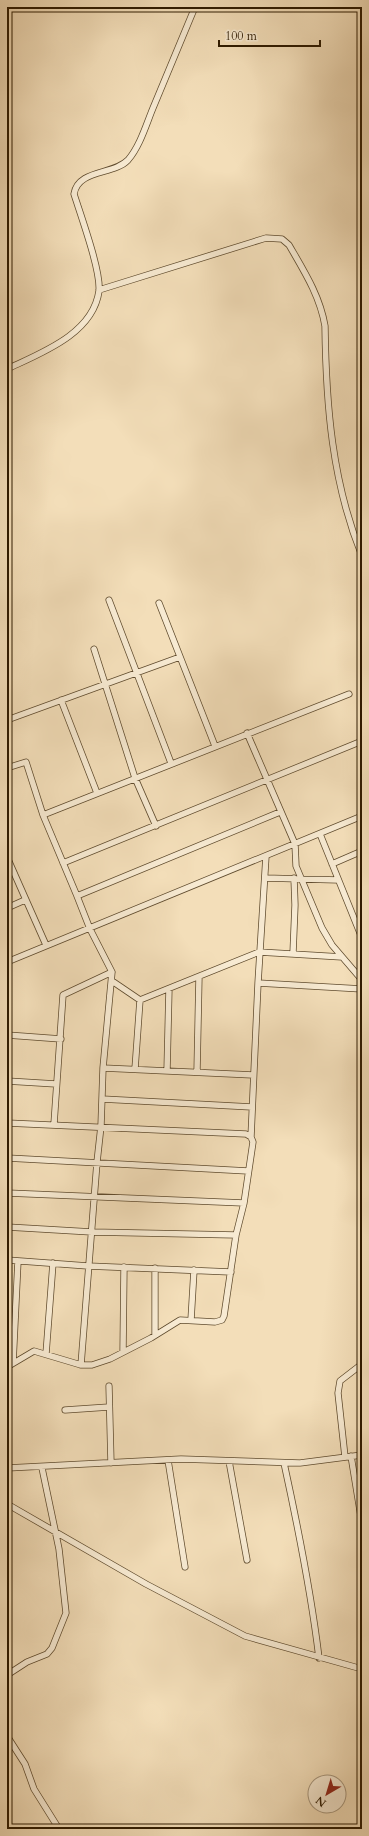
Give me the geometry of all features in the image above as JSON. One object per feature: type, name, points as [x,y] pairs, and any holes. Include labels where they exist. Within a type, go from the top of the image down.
[{"type":"street","points":[[7,369],[42,352],[78,330],[91,311],[99,290],[98,274],[74,194],[75,188],[80,181],[121,165],[131,156],[146,125],[196,7]]},
{"type":"street","points":[[99,290],[266,238],[282,239],[289,245],[317,295],[322,310],[325,326],[329,420],[338,479],[354,536],[362,556]]},
{"type":"street","points":[[108,600],[171,763]]},
{"type":"street","points":[[159,603],[215,746]]},
{"type":"street","points":[[94,649],[135,778],[156,826]]},
{"type":"street","points":[[7,720],[180,656]]},
{"type":"street","points":[[43,815],[171,763],[349,694]]},
{"type":"street","points":[[61,700],[97,793]]},
{"type":"street","points":[[247,733],[295,844],[296,866],[322,928],[342,957],[362,980]]},
{"type":"street","points":[[63,863],[362,741]]},
{"type":"street","points":[[7,768],[26,762],[43,815],[76,896],[90,929],[112,972],[103,1068],[102,1126],[97,1162],[81,1364]]},
{"type":"street","points":[[76,896],[280,812]]},
{"type":"street","points":[[7,962],[362,816]]},
{"type":"street","points":[[320,834],[362,938]]},
{"type":"street","points":[[332,864],[362,851]]},
{"type":"street","points":[[7,1367],[34,1351],[81,1364],[92,1365],[123,1352],[180,1320],[215,1322],[222,1320],[236,1235],[244,1203],[253,1142],[251,1137],[252,1106],[266,856]]},
{"type":"street","points":[[7,857],[46,945]]},
{"type":"street","points":[[265,878],[338,880]]},
{"type":"street","points":[[293,953],[295,906],[294,878]]},
{"type":"street","points":[[7,908],[25,900]]},
{"type":"street","points":[[140,1000],[260,952],[342,957]]},
{"type":"street","points":[[54,1124],[64,995],[112,972]]},
{"type":"street","points":[[197,1072],[199,977]]},
{"type":"street","points":[[112,981],[140,1000]]},
{"type":"street","points":[[258,983],[362,989]]},
{"type":"street","points":[[166,1071],[169,988]]},
{"type":"street","points":[[135,1069],[140,1000]]},
{"type":"street","points":[[7,1035],[61,1038]]},
{"type":"street","points":[[103,1068],[254,1075]]},
{"type":"street","points":[[7,1081],[56,1084]]},
{"type":"street","points":[[102,1099],[252,1106]]},
{"type":"street","points":[[7,1123],[102,1126],[246,1134],[251,1137]]},
{"type":"street","points":[[7,1158],[248,1171]]},
{"type":"street","points":[[7,1194],[244,1203]]},
{"type":"street","points":[[7,1227],[92,1232],[236,1235]]},
{"type":"street","points":[[7,1260],[88,1266],[231,1272]]},
{"type":"street","points":[[13,1363],[18,1261]]},
{"type":"street","points":[[46,1354],[52,1263]]},
{"type":"street","points":[[123,1352],[124,1267]]},
{"type":"street","points":[[155,1268],[155,1335]]},
{"type":"street","points":[[191,1320],[194,1270]]},
{"type":"street","points":[[362,1364],[340,1382],[338,1393],[348,1456],[362,1523]]},
{"type":"street","points":[[109,1386],[111,1463]]},
{"type":"street","points":[[65,1410],[109,1407]]},
{"type":"street","points":[[7,1468],[42,1468],[168,1460],[300,1463],[362,1455]]},
{"type":"street","points":[[168,1460],[184,1567]]},
{"type":"street","points":[[229,1461],[247,1560]]},
{"type":"street","points":[[284,1463],[313,1608],[318,1658]]},
{"type":"street","points":[[7,1675],[27,1662],[47,1654],[52,1648],[66,1613],[59,1549],[54,1532],[42,1468]]},
{"type":"street","points":[[7,1504],[146,1584],[245,1636],[362,1670]]},
{"type":"street","points":[[7,1736],[25,1764],[34,1789],[59,1829]]}]
